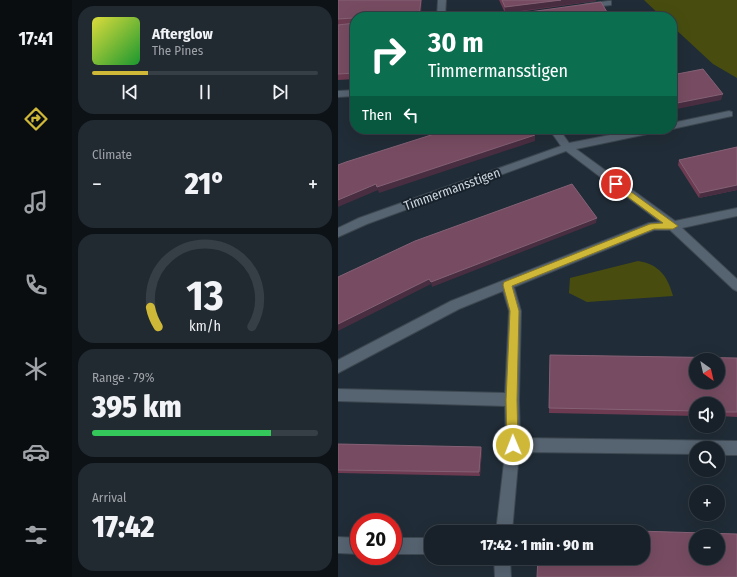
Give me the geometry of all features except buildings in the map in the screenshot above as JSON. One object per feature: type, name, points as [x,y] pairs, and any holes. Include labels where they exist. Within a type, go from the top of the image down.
[{"type":"lane","points":[[441,12],[442,0]]},
{"type":"lane","points":[[579,7],[608,3]]},
{"type":"lane","points":[[338,94],[350,93]]},
{"type":"lane","points":[[677,125],[729,114]]},
{"type":"lane","points":[[558,134],[567,147],[673,226],[737,286]]},
{"type":"lane","name":"Timmermansstigen","points":[[338,233],[363,221],[567,147],[632,134]]},
{"type":"lane","points":[[338,367],[455,305],[653,226],[673,226],[737,212]]},
{"type":"lane","points":[[505,525],[513,445],[512,400],[515,311],[507,285]]},
{"type":"lane","points":[[338,395],[512,400]]},
{"type":"lane","points":[[513,445],[737,448]]},
{"type":"lane","points":[[338,545],[350,546]]},
{"type":"lane","points":[[402,546],[424,546]]},
{"type":"lane","points":[[502,565],[502,577]]},
{"type":"green space","points":[[644,0],[737,0],[737,78],[713,64],[677,31],[677,12],[657,12]]},
{"type":"green space","points":[[638,261],[652,265],[662,272],[673,296],[587,302],[569,293],[570,278]]},
{"type":"route","points":[[513,445],[512,400],[515,311],[507,285],[653,226],[673,226],[616,184]]}]
